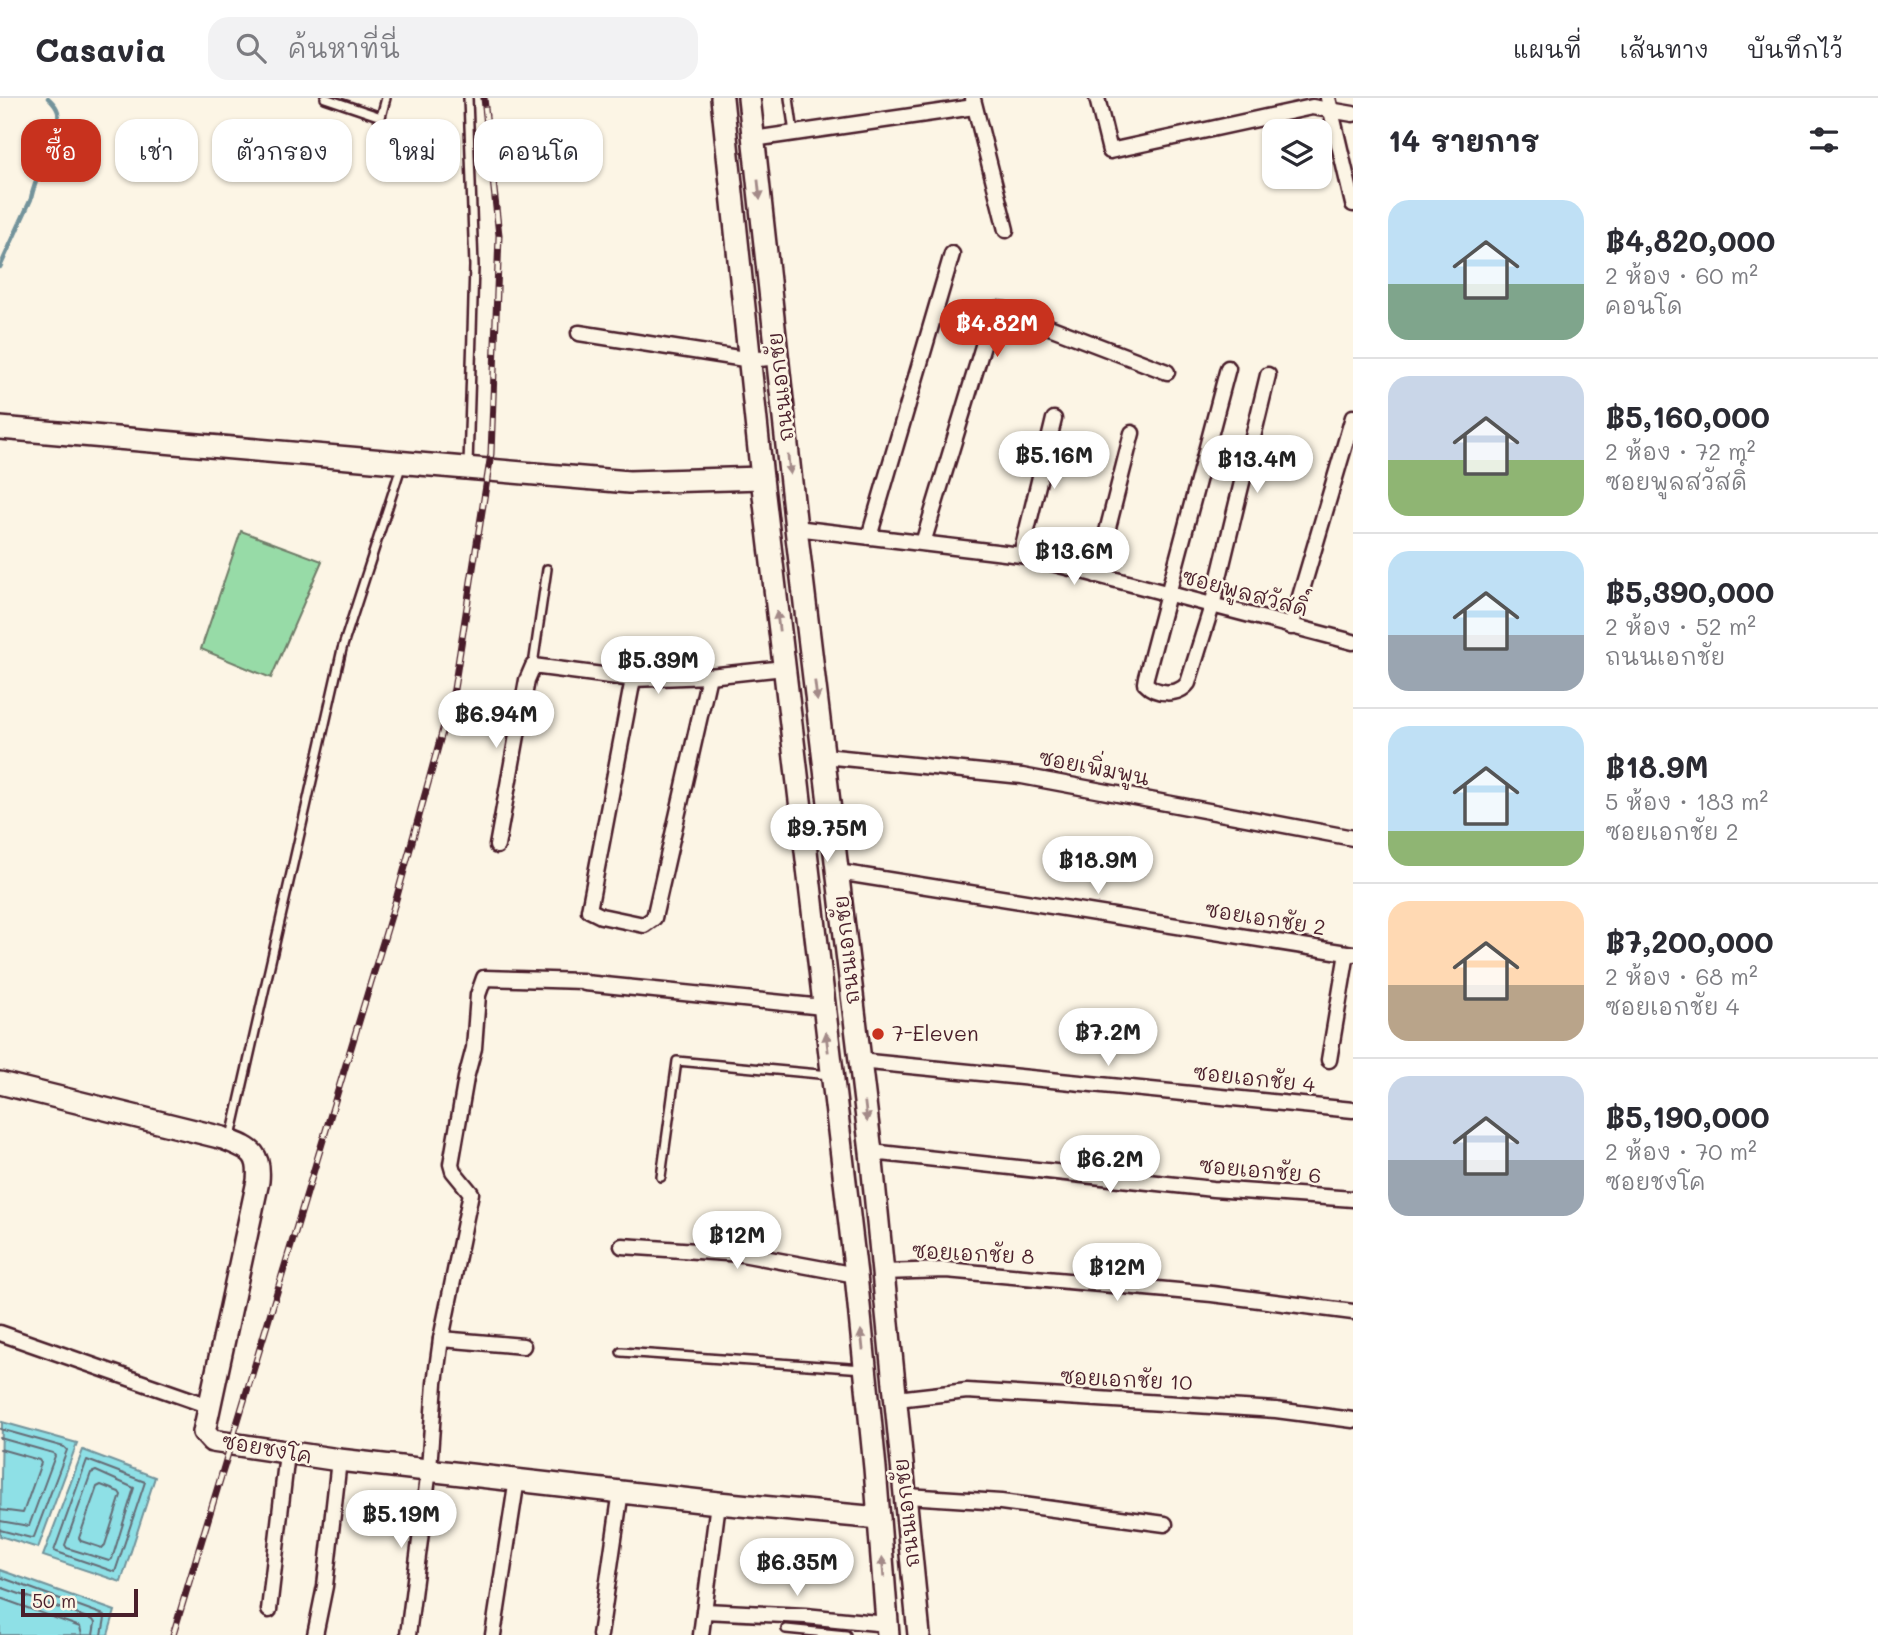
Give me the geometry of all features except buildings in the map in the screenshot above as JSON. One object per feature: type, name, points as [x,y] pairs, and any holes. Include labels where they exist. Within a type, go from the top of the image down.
[{"type":"main road","name":"ถนนเอกชัย","points":[[722,98],[762,478],[856,1275],[888,1630]]},
{"type":"main road","name":"ถนนเอกชัย","points":[[749,98],[796,528],[871,1152],[919,1635]]},
{"type":"main road","points":[[0,428],[629,482],[762,478]]},
{"type":"main road","name":"ซอยชงโค","points":[[0,1083],[230,1141],[251,1150],[259,1165],[204,1432],[212,1441],[339,1460],[718,1503],[879,1518]]},
{"type":"street","points":[[1097,98],[1110,151],[1329,104],[1353,114]]},
{"type":"street","points":[[753,139],[974,103],[1006,230]]},
{"type":"street","points":[[1329,104],[1353,204]]},
{"type":"street","points":[[869,537],[952,254]]},
{"type":"street","points":[[923,543],[993,313],[997,309],[1167,372]]},
{"type":"street","points":[[579,333],[751,360],[777,356]]},
{"type":"street","points":[[1228,368],[1146,677],[1145,683],[1151,690],[1182,691],[1188,683],[1212,606],[1268,375]]},
{"type":"street","points":[[1291,627],[1353,418]]},
{"type":"street","points":[[1021,555],[1054,419]]},
{"type":"street","points":[[1096,575],[1132,433]]},
{"type":"street","name":"ซอยพูลสวัสดิ์","points":[[796,528],[1021,555],[1353,642]]},
{"type":"street","points":[[497,846],[527,680],[533,666],[633,679],[709,676],[784,668]]},
{"type":"street","points":[[633,679],[590,909],[601,916],[644,925],[654,918],[709,676]]},
{"type":"street","name":"ซอยเพิ่มพูน","points":[[824,756],[1022,776],[1353,838]]},
{"type":"street","name":"ซอยเอกชัย 2","points":[[838,872],[1350,954]]},
{"type":"street","points":[[1329,1060],[1350,954]]},
{"type":"street","points":[[408,1635],[429,1469],[441,1339],[471,1193],[453,1171],[452,1164],[466,1078],[474,1048],[478,995],[484,978],[583,981],[823,1007]]},
{"type":"street","name":"ซอยเอกชัย 4","points":[[859,1061],[1353,1110]]},
{"type":"street","name":"ซอยเอกชัย 6","points":[[871,1152],[1213,1189],[1353,1199]]},
{"type":"street","points":[[622,1246],[742,1254],[856,1275]]},
{"type":"street","name":"ซอยเอกชัย 8","points":[[883,1272],[946,1270],[1212,1294],[1353,1312]]},
{"type":"street","points":[[0,1333],[209,1406]]},
{"type":"street","points":[[441,1339],[523,1346]]},
{"type":"street","name":"ซอยเอกชัย 10","points":[[897,1399],[967,1391],[1276,1410],[1353,1420]]},
{"type":"street","points":[[269,1610],[287,1453]]},
{"type":"street","points":[[315,1635],[325,1586],[339,1460]]},
{"type":"street","points":[[493,1635],[517,1479]]},
{"type":"street","points":[[600,1635],[621,1491]]},
{"type":"street","points":[[907,1496],[1001,1502],[1165,1524]]},
{"type":"street","points":[[701,1635],[718,1503]]},
{"type":"street","points":[[704,1611],[805,1616],[888,1630]]},
{"type":"lane","points":[[325,98],[381,117],[386,98]]},
{"type":"lane","points":[[467,469],[474,266],[468,98]]},
{"type":"lane","points":[[789,98],[794,133]]},
{"type":"lane","points":[[230,1141],[342,649],[402,463]]},
{"type":"lane","points":[[533,666],[547,569]]},
{"type":"lane","points":[[661,1177],[677,1061],[831,1076]]},
{"type":"lane","points":[[621,1352],[865,1369]]},
{"type":"lane","points":[[786,1629],[846,1635]]},
{"type":"green space","points":[[241,531],[322,561],[271,678],[201,649]]},
{"type":"water","points":[[2,1422],[77,1443],[38,1548],[0,1536]]},
{"type":"water","points":[[83,1450],[155,1477],[121,1582],[43,1556]]},
{"type":"water","points":[[0,1570],[115,1611],[108,1635],[0,1635]]},
{"type":"waterway","points":[[0,267],[31,199],[56,129],[58,112],[48,98]]},
{"type":"railway","points":[[173,1635],[397,896],[454,689],[491,454],[499,235],[484,98]]},
{"type":"place","name":"7-Eleven","points":[[878,1034]]}]
